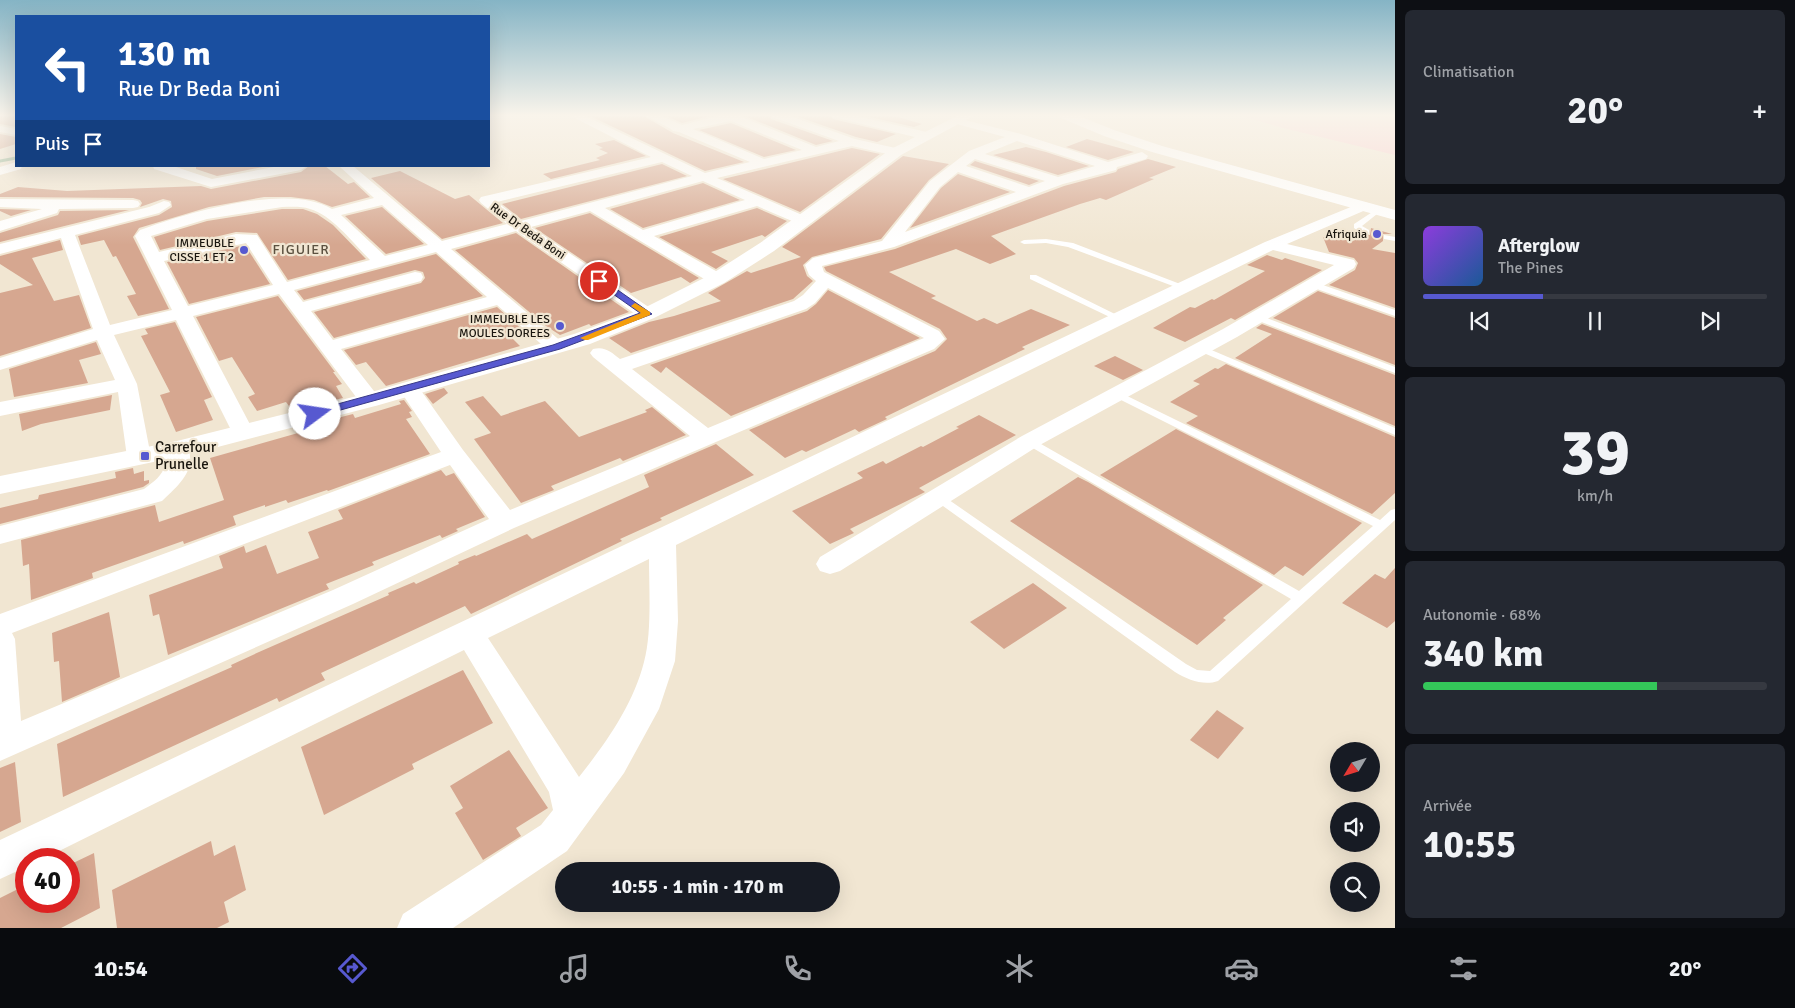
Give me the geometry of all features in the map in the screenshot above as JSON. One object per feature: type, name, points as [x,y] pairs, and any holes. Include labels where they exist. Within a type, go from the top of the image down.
[{"type":"street","name":"Rue Dr Beda Boni","points":[[647,314],[518,226],[486,200],[661,158]]},
{"type":"street","points":[[663,158],[804,221]]},
{"type":"street","points":[[752,158],[763,163]]},
{"type":"street","points":[[0,364],[103,332],[283,288],[704,177],[783,158]]},
{"type":"street","points":[[0,485],[177,449],[370,400],[556,347],[647,314],[717,279],[804,221],[888,158]]},
{"type":"street","points":[[888,244],[935,184],[967,158]]},
{"type":"street","points":[[986,158],[1058,182]]},
{"type":"street","points":[[1084,158],[1111,167]]},
{"type":"street","points":[[0,639],[3,744],[343,597],[505,522],[927,345],[935,339],[932,335],[817,275],[813,265],[819,261],[888,244],[1058,182],[1135,158]]},
{"type":"street","points":[[1191,158],[1395,215]]},
{"type":"street","points":[[0,171],[15,166]]},
{"type":"street","points":[[161,167],[211,183],[296,167]]},
{"type":"street","points":[[346,167],[556,347]]},
{"type":"street","points":[[955,167],[1030,192]]},
{"type":"street","points":[[329,214],[385,200]]},
{"type":"street","points":[[243,432],[143,236],[145,233],[239,208],[294,202],[308,203],[329,214],[380,261]]},
{"type":"street","points":[[641,235],[758,202]]},
{"type":"street","points":[[0,203],[68,206],[164,205],[154,210],[0,249]]},
{"type":"street","points":[[0,226],[68,206]]},
{"type":"street","points":[[593,206],[717,279]]},
{"type":"street","points":[[0,860],[1271,244],[1371,208]]},
{"type":"street","points":[[66,231],[103,332],[127,384],[139,457]]},
{"type":"street","points":[[154,258],[241,238],[251,238],[298,309],[370,400]]},
{"type":"street","points":[[830,564],[935,496],[1117,394],[1259,318],[1348,264],[1271,244]]},
{"type":"street","points":[[298,309],[415,277]]},
{"type":"street","points":[[618,367],[800,305],[809,299],[826,280]]},
{"type":"street","points":[[328,347],[500,299]]},
{"type":"street","points":[[600,352],[706,438]]},
{"type":"street","points":[[0,410],[127,384]]},
{"type":"street","points":[[410,389],[455,455],[505,522]]},
{"type":"street","points":[[0,535],[153,496],[173,478],[178,465],[177,449]]},
{"type":"street","points":[[0,626],[455,455]]},
{"type":"street","points":[[417,928],[554,838],[612,762],[643,709],[660,661],[664,620],[663,539]]},
{"type":"street","points":[[469,633],[566,788],[572,814]]},
{"type":"lane","points":[[1366,232],[1357,226],[1371,208]]},
{"type":"lane","points":[[1024,242],[1046,241],[1070,245],[1184,287]]},
{"type":"lane","points":[[1033,277],[1119,318]]},
{"type":"lane","points":[[1314,285],[1395,313]]},
{"type":"lane","points":[[1259,318],[1395,370]]},
{"type":"lane","points":[[1202,350],[1395,432]]},
{"type":"lane","points":[[1117,394],[1381,525]]},
{"type":"lane","points":[[1030,442],[1300,598]]},
{"type":"lane","points":[[935,496],[1176,665],[1190,674],[1201,678],[1213,677],[1395,513]]},
{"type":"building","points":[[597,158],[636,158],[551,179],[543,174],[600,160]]},
{"type":"building","points":[[678,158],[735,158],[744,162],[705,171]]},
{"type":"building","points":[[809,158],[874,158],[800,212],[723,179]]},
{"type":"building","points":[[900,158],[916,158],[949,164],[929,180],[881,239],[812,257],[803,265],[807,276],[813,281],[793,299],[631,353],[609,338],[649,322],[721,301],[708,293],[747,271],[751,273],[801,257],[782,247]]},
{"type":"building","points":[[1004,158],[1065,158],[1089,166],[1058,175]]},
{"type":"building","points":[[1148,159],[1176,167],[1149,178],[1154,179],[1106,200],[1100,198],[1080,204],[991,236],[1016,254],[990,264],[956,249],[889,272],[936,296],[931,298],[977,321],[984,318],[997,324],[1031,309],[1070,325],[1022,347],[1025,349],[885,417],[887,419],[859,432],[855,429],[806,452],[802,450],[785,458],[749,430],[935,351],[947,339],[940,329],[826,271],[824,267],[895,249],[1064,186],[1116,172],[1118,169]]},
{"type":"building","points":[[975,161],[1039,181],[1029,185],[970,165]]},
{"type":"building","points":[[662,164],[687,176],[521,219],[502,204]]},
{"type":"building","points":[[196,167],[263,167],[217,176],[196,169]]},
{"type":"building","points":[[308,167],[326,167],[348,184],[354,182],[370,197],[332,207],[314,200],[291,197],[264,197],[209,207],[139,228],[133,237],[169,309],[138,316],[127,296],[136,294],[116,256],[113,257],[104,240],[81,245],[78,236],[159,215],[172,207],[171,201],[163,199],[140,207],[142,203],[140,200],[133,198],[0,197],[0,194],[18,187],[67,191],[201,186],[211,189],[301,172]]},
{"type":"building","points":[[400,171],[455,199],[469,195],[503,223],[442,239],[371,178]]},
{"type":"building","points":[[958,174],[1010,192],[910,228],[941,188]]},
{"type":"building","points":[[703,183],[740,200],[643,228],[610,209]]},
{"type":"building","points":[[382,207],[424,244],[386,254],[345,216]]},
{"type":"building","points":[[757,208],[787,221],[765,237],[762,235],[711,252],[728,261],[716,269],[659,237]]},
{"type":"building","points":[[0,209],[31,210],[11,216],[0,211]]},
{"type":"building","points":[[282,209],[303,209],[317,214],[333,225],[366,259],[288,280],[257,233],[236,232],[160,250],[154,237],[207,221]]},
{"type":"building","points":[[129,210],[0,242],[0,233],[58,215],[60,211]]},
{"type":"building","points":[[590,213],[699,278],[690,283],[681,277],[631,293],[535,228]]},
{"type":"building","points":[[1371,228],[1392,234],[1383,234],[1383,241],[1372,249],[1395,253],[1395,308],[1329,285],[1355,270],[1358,263],[1354,258],[1329,252],[1323,237],[1353,241],[1361,235],[1370,235]]},
{"type":"building","points":[[516,233],[629,312],[560,335],[546,326],[455,250]]},
{"type":"building","points":[[60,240],[63,250],[32,258],[54,301],[79,295],[91,328],[0,356],[0,293],[33,285],[0,264],[0,256]]},
{"type":"building","points":[[245,245],[270,284],[189,304],[167,262]]},
{"type":"building","points":[[436,254],[483,296],[334,338],[314,312],[421,283],[425,278],[423,272],[415,270],[304,300],[297,291]]},
{"type":"building","points":[[1267,255],[1282,260],[1285,258],[1322,270],[1235,320],[1231,318],[1185,342],[1153,328],[1190,307],[1195,308],[1212,299],[1214,300],[1265,271],[1247,265]]},
{"type":"building","points":[[828,290],[920,338],[731,416],[666,367],[661,373],[650,365],[807,311]]},
{"type":"building","points":[[1318,291],[1395,318],[1395,365],[1273,318]]},
{"type":"building","points":[[278,296],[335,372],[333,372],[342,384],[336,386],[343,398],[292,410],[286,402],[257,411],[248,397],[255,394],[232,357],[219,361],[196,317]]},
{"type":"building","points":[[497,307],[526,333],[511,337],[520,346],[386,386],[366,362],[356,365],[344,350]]},
{"type":"building","points":[[175,322],[212,397],[204,400],[213,420],[176,432],[160,395],[170,392],[141,336],[148,334],[145,329]]},
{"type":"building","points":[[1262,324],[1395,375],[1395,426],[1235,358],[1272,334],[1256,328]]},
{"type":"building","points":[[96,342],[101,354],[79,360],[88,383],[14,397],[9,369]]},
{"type":"building","points":[[1115,356],[1143,370],[1123,380],[1094,366]]},
{"type":"building","points":[[1226,364],[1395,437],[1395,493],[1372,514],[1186,423],[1198,416],[1170,402],[1200,384],[1193,381]]},
{"type":"building","points":[[444,388],[448,393],[433,404],[425,394]]},
{"type":"building","points":[[112,395],[110,410],[41,424],[22,431],[19,414]]},
{"type":"building","points":[[483,396],[501,416],[545,401],[579,437],[647,412],[645,410],[652,407],[686,435],[623,461],[620,458],[551,486],[554,490],[521,503],[474,439],[491,433],[465,402]]},
{"type":"building","points":[[404,400],[412,411],[409,412],[412,417],[406,419],[430,454],[328,491],[288,503],[286,500],[265,507],[265,505],[233,516],[236,525],[184,544],[183,541],[92,573],[93,578],[31,600],[29,564],[23,566],[21,540],[155,505],[159,522],[224,500],[210,458],[305,431],[302,427],[353,414],[355,418],[401,404],[399,401]]},
{"type":"building","points":[[979,415],[1016,435],[919,488],[925,492],[850,529],[854,533],[830,544],[792,511],[863,478],[857,473],[883,461],[886,464],[921,446],[923,447]]},
{"type":"building","points":[[1176,429],[1362,523],[1303,576],[1285,566],[1274,575],[1100,475]]},
{"type":"building","points":[[716,444],[754,475],[660,518],[662,520],[620,539],[622,541],[471,614],[465,606],[321,673],[325,680],[279,702],[277,698],[63,797],[57,744],[232,667],[231,665],[259,652],[389,595],[388,593],[414,582],[416,584],[459,564],[458,562],[527,534],[532,539],[649,487],[644,475]]},
{"type":"building","points":[[133,468],[134,474],[144,471],[144,481],[149,480],[149,483],[143,487],[0,524],[0,508],[38,499],[39,495],[116,478],[115,472]]},
{"type":"building","points":[[441,470],[446,476],[454,473],[485,517],[456,529],[458,531],[442,538],[440,535],[372,562],[374,565],[326,584],[329,589],[168,655],[159,614],[153,616],[149,595],[223,568],[219,556],[244,546],[246,553],[266,545],[277,574],[319,558],[308,532],[343,519],[338,510]]},
{"type":"building","points":[[1078,477],[1263,585],[1223,618],[1226,620],[1197,645],[1010,521]]},
{"type":"building","points":[[1395,568],[1395,621],[1387,628],[1342,603],[1375,574],[1385,579]]},
{"type":"building","points":[[1033,583],[1067,608],[1004,649],[970,622]]},
{"type":"building","points":[[109,612],[120,677],[62,702],[59,661],[54,662],[52,633]]},
{"type":"building","points":[[463,670],[493,723],[412,764],[414,769],[324,815],[301,747]]},
{"type":"building","points":[[1217,710],[1244,728],[1218,759],[1190,740]]},
{"type":"building","points":[[509,750],[548,808],[516,828],[521,836],[483,860],[455,813],[463,808],[450,786]]},
{"type":"building","points":[[15,762],[21,822],[0,832],[0,768]]},
{"type":"building","points":[[211,841],[214,856],[235,845],[246,890],[224,902],[229,922],[217,928],[117,928],[112,890]]},
{"type":"building","points":[[94,853],[100,908],[61,928],[0,928],[0,898],[15,890],[15,913],[80,913],[80,860]]},
{"type":"waterway","points":[[0,161],[14,158]]},
{"type":"slow traffic","points":[[585,338],[647,314],[635,306]]},
{"type":"place","name":"Afriquia","points":[[1377,234]]},
{"type":"place","name":"IMMEUBLE CISSE 1 ET 2","points":[[244,250]]},
{"type":"place","name":"IMMEUBLE LES MOULES DOREES","points":[[560,326]]},
{"type":"place","name":"Carrefour Prunelle","points":[[145,456]]},
{"type":"district","name":"FIGUIER","points":[[301,249]]},
{"type":"route","points":[[315,414],[556,347],[647,314],[599,281]]}]
